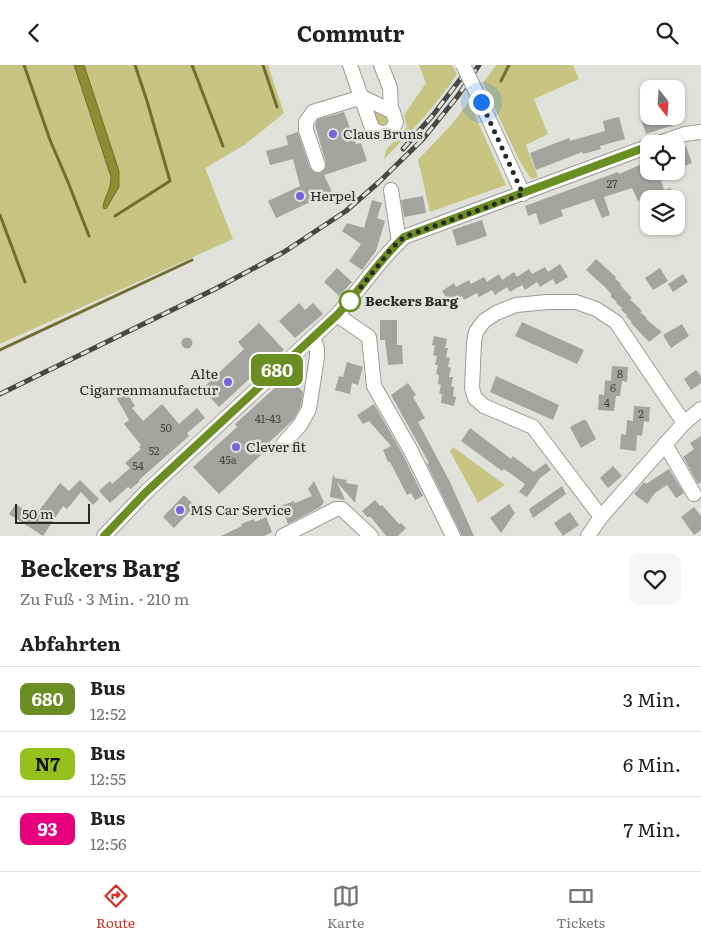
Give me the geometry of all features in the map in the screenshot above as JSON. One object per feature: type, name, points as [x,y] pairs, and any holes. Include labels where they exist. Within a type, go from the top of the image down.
[{"type":"street","points":[[350,65],[372,128],[380,133],[389,132],[395,127],[396,119],[391,110],[390,88],[381,65]]},
{"type":"street","points":[[462,65],[523,194]]},
{"type":"street","points":[[318,165],[306,130],[306,122],[313,112],[362,97],[391,110]]},
{"type":"street","points":[[682,135],[701,131]]},
{"type":"street","points":[[104,536],[146,492],[337,315],[399,242],[411,234],[640,149]]},
{"type":"street","points":[[391,190],[399,242]]},
{"type":"street","points":[[602,517],[533,427],[484,406],[475,398],[472,388],[474,342],[476,332],[484,321],[496,313],[516,305],[576,303],[596,309],[616,322],[684,423]]},
{"type":"street","points":[[337,315],[369,337],[374,386],[410,449],[453,536]]},
{"type":"street","points":[[284,443],[300,425],[310,409],[317,357],[317,349],[313,337]]},
{"type":"street","points":[[588,536],[665,444],[684,423],[701,409]]},
{"type":"street","points":[[665,444],[694,494]]},
{"type":"street","points":[[283,536],[336,509],[342,509],[371,536]]},
{"type":"shaded area","points":[[0,65],[268,65],[284,113],[246,144],[205,168],[233,239],[0,344]]},
{"type":"shaded area","points":[[74,65],[84,65],[119,171],[119,187],[106,209],[103,208],[111,177]]},
{"type":"shaded area","points":[[419,65],[452,65],[457,74],[423,118],[384,159],[386,150],[407,127],[404,115],[426,83]]},
{"type":"shaded area","points":[[496,65],[573,65],[579,79],[534,99],[548,134],[526,145],[538,177],[531,179],[519,160],[483,83]]},
{"type":"shaded area","points":[[469,102],[506,185],[430,212],[418,160],[451,125]]},
{"type":"shaded area","points":[[376,110],[391,118],[385,128],[377,125],[374,113]]},
{"type":"shaded area","points":[[453,447],[505,485],[478,503],[450,451]]},
{"type":"building","points":[[344,112],[356,144],[361,143],[367,161],[324,175],[332,192],[276,218],[268,201],[300,186],[293,159],[270,165],[266,151],[288,145],[286,136],[298,132],[310,168],[316,173],[321,173],[326,167],[326,163],[315,125],[318,119]]},
{"type":"building","points":[[619,117],[625,139],[600,146],[601,149],[583,154],[582,152],[536,170],[530,153],[569,138],[570,141],[605,131],[603,121]]},
{"type":"building","points":[[643,125],[674,125],[646,134]]},
{"type":"building","points":[[685,146],[692,163],[685,166]]},
{"type":"building","points":[[640,165],[640,180],[661,180],[664,190],[640,190],[640,200],[638,201],[632,188],[604,197],[610,215],[602,218],[594,199],[561,210],[563,216],[540,225],[536,213],[528,216],[525,206],[618,172],[619,174]]},
{"type":"building","points":[[423,196],[426,213],[404,217],[401,200]]},
{"type":"building","points":[[372,200],[382,203],[377,218],[385,221],[376,251],[362,270],[349,261],[361,244],[342,231],[347,223],[364,228]]},
{"type":"building","points":[[482,220],[487,236],[457,246],[452,230]]},
{"type":"building","points":[[596,259],[616,277],[646,319],[662,332],[649,342],[631,323],[606,288],[586,270]]},
{"type":"building","points":[[560,264],[568,277],[556,285],[553,279],[540,287],[537,282],[525,290],[522,285],[510,292],[507,287],[495,295],[492,290],[479,297],[477,293],[464,300],[462,296],[450,303],[442,291],[454,283],[456,287],[469,280],[471,284],[484,277],[487,282],[499,274],[502,280],[514,272],[517,277],[529,269],[532,274],[545,267],[548,272]]},
{"type":"building","points":[[337,268],[352,282],[339,296],[324,282]]},
{"type":"building","points":[[660,268],[668,281],[653,290],[645,278]]},
{"type":"building","points":[[683,274],[688,282],[673,292],[668,284]]},
{"type":"building","points":[[299,303],[305,310],[313,303],[323,314],[295,338],[279,321]]},
{"type":"building","points":[[380,320],[397,320],[397,345],[402,345],[403,364],[388,365],[385,340],[380,340]]},
{"type":"building","points":[[522,322],[584,350],[577,364],[515,336]]},
{"type":"building","points":[[259,323],[284,350],[261,368],[219,407],[202,389],[244,349],[238,342]]},
{"type":"building","points":[[682,324],[689,336],[671,348],[663,335]]},
{"type":"building","points":[[434,336],[447,339],[446,357],[450,358],[448,367],[451,368],[449,377],[453,377],[451,386],[454,387],[453,396],[456,397],[454,406],[441,403],[442,394],[439,394],[441,385],[438,384],[439,375],[436,374],[438,365],[435,365],[437,356],[433,355],[435,346],[432,345]]},
{"type":"building","points":[[185,338],[189,338],[192,343],[191,347],[185,348],[182,345],[182,341]]},
{"type":"building","points":[[347,362],[363,367],[358,385],[352,383],[350,394],[335,390],[339,376],[343,377]]},
{"type":"building","points":[[612,366],[628,367],[627,382],[622,381],[620,396],[616,396],[614,411],[598,410],[599,394],[604,395],[605,380],[611,381]]},
{"type":"building","points":[[696,370],[701,376],[701,383],[691,390],[684,379]]},
{"type":"building","points":[[288,376],[303,392],[301,406],[293,420],[260,451],[262,454],[219,494],[193,467],[237,427],[235,424]]},
{"type":"building","points":[[496,376],[559,405],[553,420],[490,392]]},
{"type":"building","points":[[408,383],[416,395],[413,397],[425,418],[418,422],[450,482],[474,536],[462,536],[427,464],[429,463],[391,395]]},
{"type":"building","points":[[126,391],[135,406],[132,408],[143,421],[162,404],[179,424],[197,408],[205,418],[187,433],[189,436],[140,481],[131,489],[128,487],[110,503],[99,491],[110,481],[112,484],[130,468],[125,463],[141,449],[139,447],[141,445],[124,424],[129,420],[116,397]]},
{"type":"building","points":[[374,404],[402,453],[423,496],[415,500],[411,493],[407,495],[390,462],[388,462],[383,450],[391,446],[369,421],[363,424],[357,415]]},
{"type":"building","points":[[634,406],[650,407],[649,422],[644,421],[642,436],[637,435],[636,451],[620,449],[621,434],[626,435],[627,420],[633,421]]},
{"type":"building","points":[[586,420],[596,439],[581,448],[570,427]]},
{"type":"building","points":[[470,428],[511,459],[513,456],[534,472],[546,463],[551,470],[540,478],[527,497],[519,492],[525,484],[504,469],[502,471],[461,441]]},
{"type":"building","points":[[701,436],[701,482],[698,484],[683,457],[694,449],[690,443]]},
{"type":"building","points":[[613,466],[622,476],[608,488],[600,478]]},
{"type":"building","points":[[669,469],[684,493],[676,498],[667,485],[655,493],[647,504],[634,494],[644,482],[646,484]]},
{"type":"building","points":[[333,474],[335,478],[347,480],[346,483],[358,485],[355,503],[337,482],[345,500],[330,497]]},
{"type":"building","points":[[80,480],[99,499],[93,505],[81,492],[67,509],[63,506],[43,536],[9,514],[16,504],[34,517],[60,483],[69,491]]},
{"type":"building","points":[[314,481],[324,502],[320,507],[288,524],[281,506],[312,496],[308,489]]},
{"type":"building","points":[[562,486],[566,494],[533,518],[529,509]]},
{"type":"building","points":[[184,495],[195,506],[174,528],[163,517]]},
{"type":"building","points":[[375,500],[399,524],[401,523],[406,528],[398,536],[386,536],[370,516],[368,518],[362,511]]},
{"type":"building","points":[[509,504],[515,513],[501,533],[490,518]]},
{"type":"building","points":[[694,507],[701,516],[701,530],[694,535],[681,517]]},
{"type":"building","points":[[570,512],[579,525],[563,536],[554,523]]},
{"type":"building","points":[[266,517],[272,532],[264,536],[221,536],[242,526],[241,524],[254,519],[255,522]]},
{"type":"waterway","points":[[24,65],[50,140],[89,236]]},
{"type":"waterway","points":[[115,216],[170,181],[135,65]]},
{"type":"waterway","points":[[192,65],[223,146]]},
{"type":"waterway","points":[[263,65],[277,107]]},
{"type":"waterway","points":[[501,81],[509,65]]},
{"type":"waterway","points":[[0,215],[25,282]]},
{"type":"waterway","points":[[0,350],[192,260]]},
{"type":"railway","points":[[0,394],[215,289],[284,252],[346,211],[423,139],[457,97],[479,65]]},
{"type":"railway","points":[[403,149],[433,115],[465,73]]},
{"type":"bus line","name":"680","points":[[104,536],[146,492],[337,315],[392,248],[404,237],[640,149]]},
{"type":"place","name":"Claus Bruns","points":[[333,134]]},
{"type":"place","name":"Herpel","points":[[300,196]]},
{"type":"place","name":"Beckers Barg","points":[[350,301]]},
{"type":"place","name":"Alte Cigarrenmanufactur","points":[[228,382]]},
{"type":"place","name":"Clever fit","points":[[236,447]]},
{"type":"place","name":"MS Car Service","points":[[180,510]]},
{"type":"route","points":[[350,301],[392,248],[404,237],[523,194],[481,102]]}]
